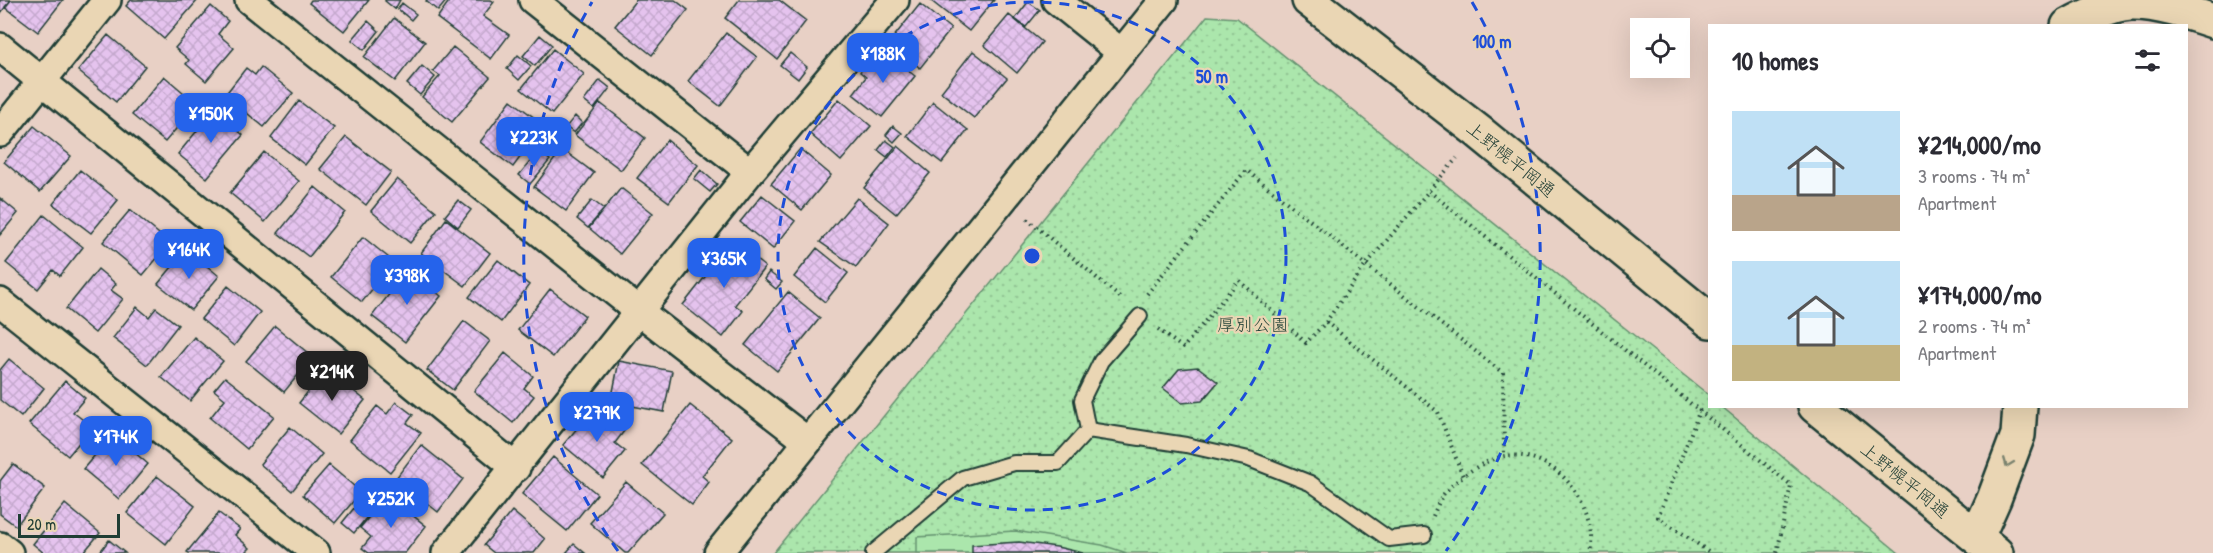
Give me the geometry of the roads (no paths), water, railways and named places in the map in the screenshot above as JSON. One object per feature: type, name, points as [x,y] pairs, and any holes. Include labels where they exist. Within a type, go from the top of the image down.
[{"type":"street","points":[[0,133],[107,0]]},
{"type":"street","points":[[249,0],[640,312],[807,441]]},
{"type":"street","points":[[533,0],[750,172]]},
{"type":"street","points":[[446,553],[750,172],[895,0]]},
{"type":"street","points":[[1056,0],[1122,53]]},
{"type":"street","points":[[718,553],[1164,0]]},
{"type":"street","name":"上野幌平岡通","points":[[1309,0],[1479,132],[1708,319]]},
{"type":"street","points":[[2072,24],[2091,14],[2130,3],[2174,9],[2213,21]]},
{"type":"street","points":[[0,47],[516,468]]},
{"type":"street","points":[[0,302],[316,553]]},
{"type":"street","name":"上野幌平岡通","points":[[1817,408],[1981,548]]},
{"type":"street","points":[[1981,548],[1994,499],[2018,435],[2020,408]]},
{"type":"street","points":[[0,546],[9,553]]},
{"type":"lane","points":[[1088,430],[1082,400],[1101,361],[1137,313]]},
{"type":"lane","points":[[1088,430],[1186,444],[1249,459],[1310,483],[1389,539],[1424,535]]},
{"type":"lane","points":[[873,553],[963,478],[1014,463],[1058,463],[1088,430]]},
{"type":"park label","name":"厚別公園","points":[[1253,324]]}]
